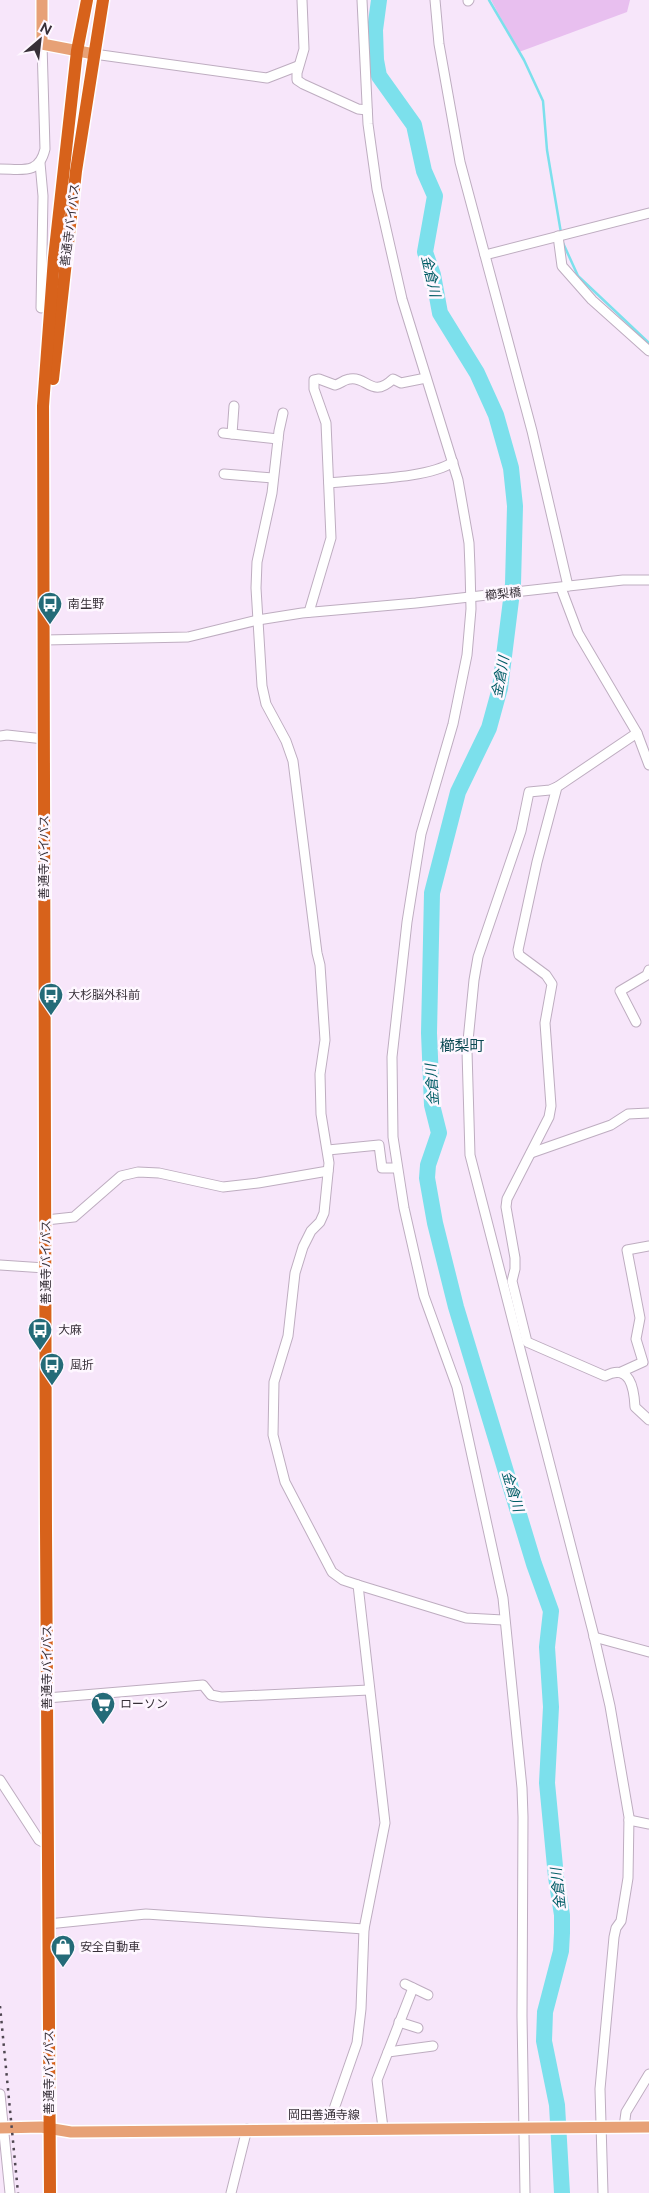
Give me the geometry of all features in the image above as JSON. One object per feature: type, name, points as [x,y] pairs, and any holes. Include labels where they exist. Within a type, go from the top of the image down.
[{"type":"highway","name":"善通寺バイパス","points":[[50,2193],[45,640],[42,451],[54,258],[77,51],[87,0]]},
{"type":"highway","name":"善通寺バイパス","points":[[42,451],[76,171],[103,0]]},
{"type":"main road","points":[[42,0],[42,44],[94,54]]},
{"type":"main road","name":"岡田善通寺線","points":[[2,2128],[50,2128],[70,2132],[649,2127]]},
{"type":"street","points":[[302,0],[304,49],[302,60],[298,66],[297,80],[358,109],[367,110]]},
{"type":"street","points":[[362,0],[367,110],[379,198],[402,299],[453,462],[463,501],[469,542],[470,597],[467,655],[453,724],[421,834],[407,922],[392,1057],[393,1136],[397,1168],[424,1296],[456,1387],[504,1606],[522,1788],[524,1846],[523,2128],[525,2193]]},
{"type":"street","points":[[434,0],[439,44],[460,162],[532,431],[565,587],[578,633],[637,733],[649,765]]},
{"type":"street","points":[[41,308],[43,196],[40,163],[46,149],[42,44]]},
{"type":"street","points":[[94,54],[267,78],[298,66]]},
{"type":"street","points":[[0,169],[27,170],[40,163]]},
{"type":"street","points":[[485,255],[649,214]]},
{"type":"street","points":[[561,235],[562,266],[592,300],[649,351]]},
{"type":"street","points":[[309,612],[331,538],[326,423],[313,384],[314,380],[319,379],[335,385],[353,379],[373,388],[383,386],[394,378],[401,383],[426,378]]},
{"type":"street","points":[[234,406],[227,434],[278,439]]},
{"type":"street","points":[[283,413],[274,478],[257,562],[258,620],[262,686],[266,704],[286,741],[293,761],[320,965],[325,1040],[320,1074],[321,1114],[328,1150],[328,1170],[324,1213],[320,1222],[311,1231],[303,1247],[296,1273],[288,1336],[274,1382],[273,1435],[285,1482],[325,1562],[332,1572],[343,1580],[466,1618],[503,1620]]},
{"type":"street","points":[[329,483],[426,473],[443,469],[453,462]]},
{"type":"street","points":[[224,474],[274,478]]},
{"type":"street","name":"櫛梨橋","points":[[45,640],[188,637],[258,620],[309,612],[623,580],[649,580]]},
{"type":"street","points":[[637,733],[557,787],[550,790],[529,792],[522,831],[478,957],[468,1026],[467,1103],[470,1155],[527,1342],[606,1376],[614,1372],[621,1372],[643,1362],[636,1338],[640,1318],[627,1250],[649,1246]]},
{"type":"street","points":[[0,736],[44,739]]},
{"type":"street","points":[[557,787],[537,862],[518,950],[519,955],[546,975],[552,984],[545,1023],[551,1106],[549,1117],[507,1199],[506,1207],[515,1258],[515,1269],[508,1282],[610,1706],[629,1820],[628,1878],[621,1921],[616,1928],[614,1936],[612,1972],[604,2031],[598,2127],[603,2193]]},
{"type":"street","points":[[636,1022],[620,991],[647,975],[649,970]]},
{"type":"street","points":[[530,1153],[611,1125],[628,1114],[649,1113]]},
{"type":"street","points":[[328,1150],[378,1145],[382,1168],[397,1168]]},
{"type":"street","points":[[46,1220],[74,1217],[120,1176],[138,1172],[159,1173],[223,1187],[258,1183],[328,1170]]},
{"type":"street","points":[[0,1265],[46,1268]]},
{"type":"street","points":[[621,1372],[627,1376],[634,1390],[635,1407],[649,1420]]},
{"type":"street","points":[[327,2129],[357,2044],[361,2009],[364,1929],[385,1823],[358,1585]]},
{"type":"street","points":[[594,1637],[649,1652]]},
{"type":"street","points":[[47,1698],[203,1686],[212,1695],[221,1697],[370,1690]]},
{"type":"street","points":[[0,1780],[39,1840],[48,1845]]},
{"type":"street","points":[[629,1820],[649,1824]]},
{"type":"street","points":[[48,1924],[146,1914],[364,1929]]},
{"type":"street","points":[[383,2128],[377,2080],[399,2022],[409,1986],[428,1995]]},
{"type":"street","points":[[399,2022],[418,2028]]},
{"type":"street","points":[[388,2052],[433,2046]]},
{"type":"street","points":[[624,2127],[626,2112],[649,2074]]},
{"type":"street","points":[[0,2094],[10,2193]]},
{"type":"street","points":[[231,2193],[247,2129]]},
{"type":"shaded area","points":[[491,0],[630,0],[627,12],[519,52]]},
{"type":"waterway","name":"金倉川","points":[[379,0],[375,30],[376,60],[379,76],[414,125],[424,171],[435,196],[425,252],[433,275],[440,313],[477,373],[496,415],[511,468],[515,506],[513,584],[500,688],[489,728],[458,792],[432,893],[429,1033],[432,1105],[439,1133],[428,1165],[427,1178],[435,1223],[456,1307],[534,1564],[551,1611],[547,1647],[551,1707],[547,1783],[556,1877],[562,1915],[562,1933],[561,1951],[545,2012],[544,2041],[557,2105],[562,2193]]},
{"type":"waterway","points":[[489,0],[524,60],[543,101],[547,150],[561,233]]},
{"type":"waterway","points":[[563,243],[578,276],[649,343]]},
{"type":"railway","points":[[0,2006],[18,2193]]},
{"type":"place","name":"南生野","points":[[50,625]]},
{"type":"place","name":"大杉脳外科前","points":[[51,1016]]},
{"type":"place","name":"大麻","points":[[40,1351]]},
{"type":"place","name":"風折","points":[[52,1386]]},
{"type":"place","name":"ローソン","points":[[103,1725]]},
{"type":"place","name":"安全自動車","points":[[63,1968]]},
{"type":"district","name":"櫛梨町","points":[[462,1046]]}]
